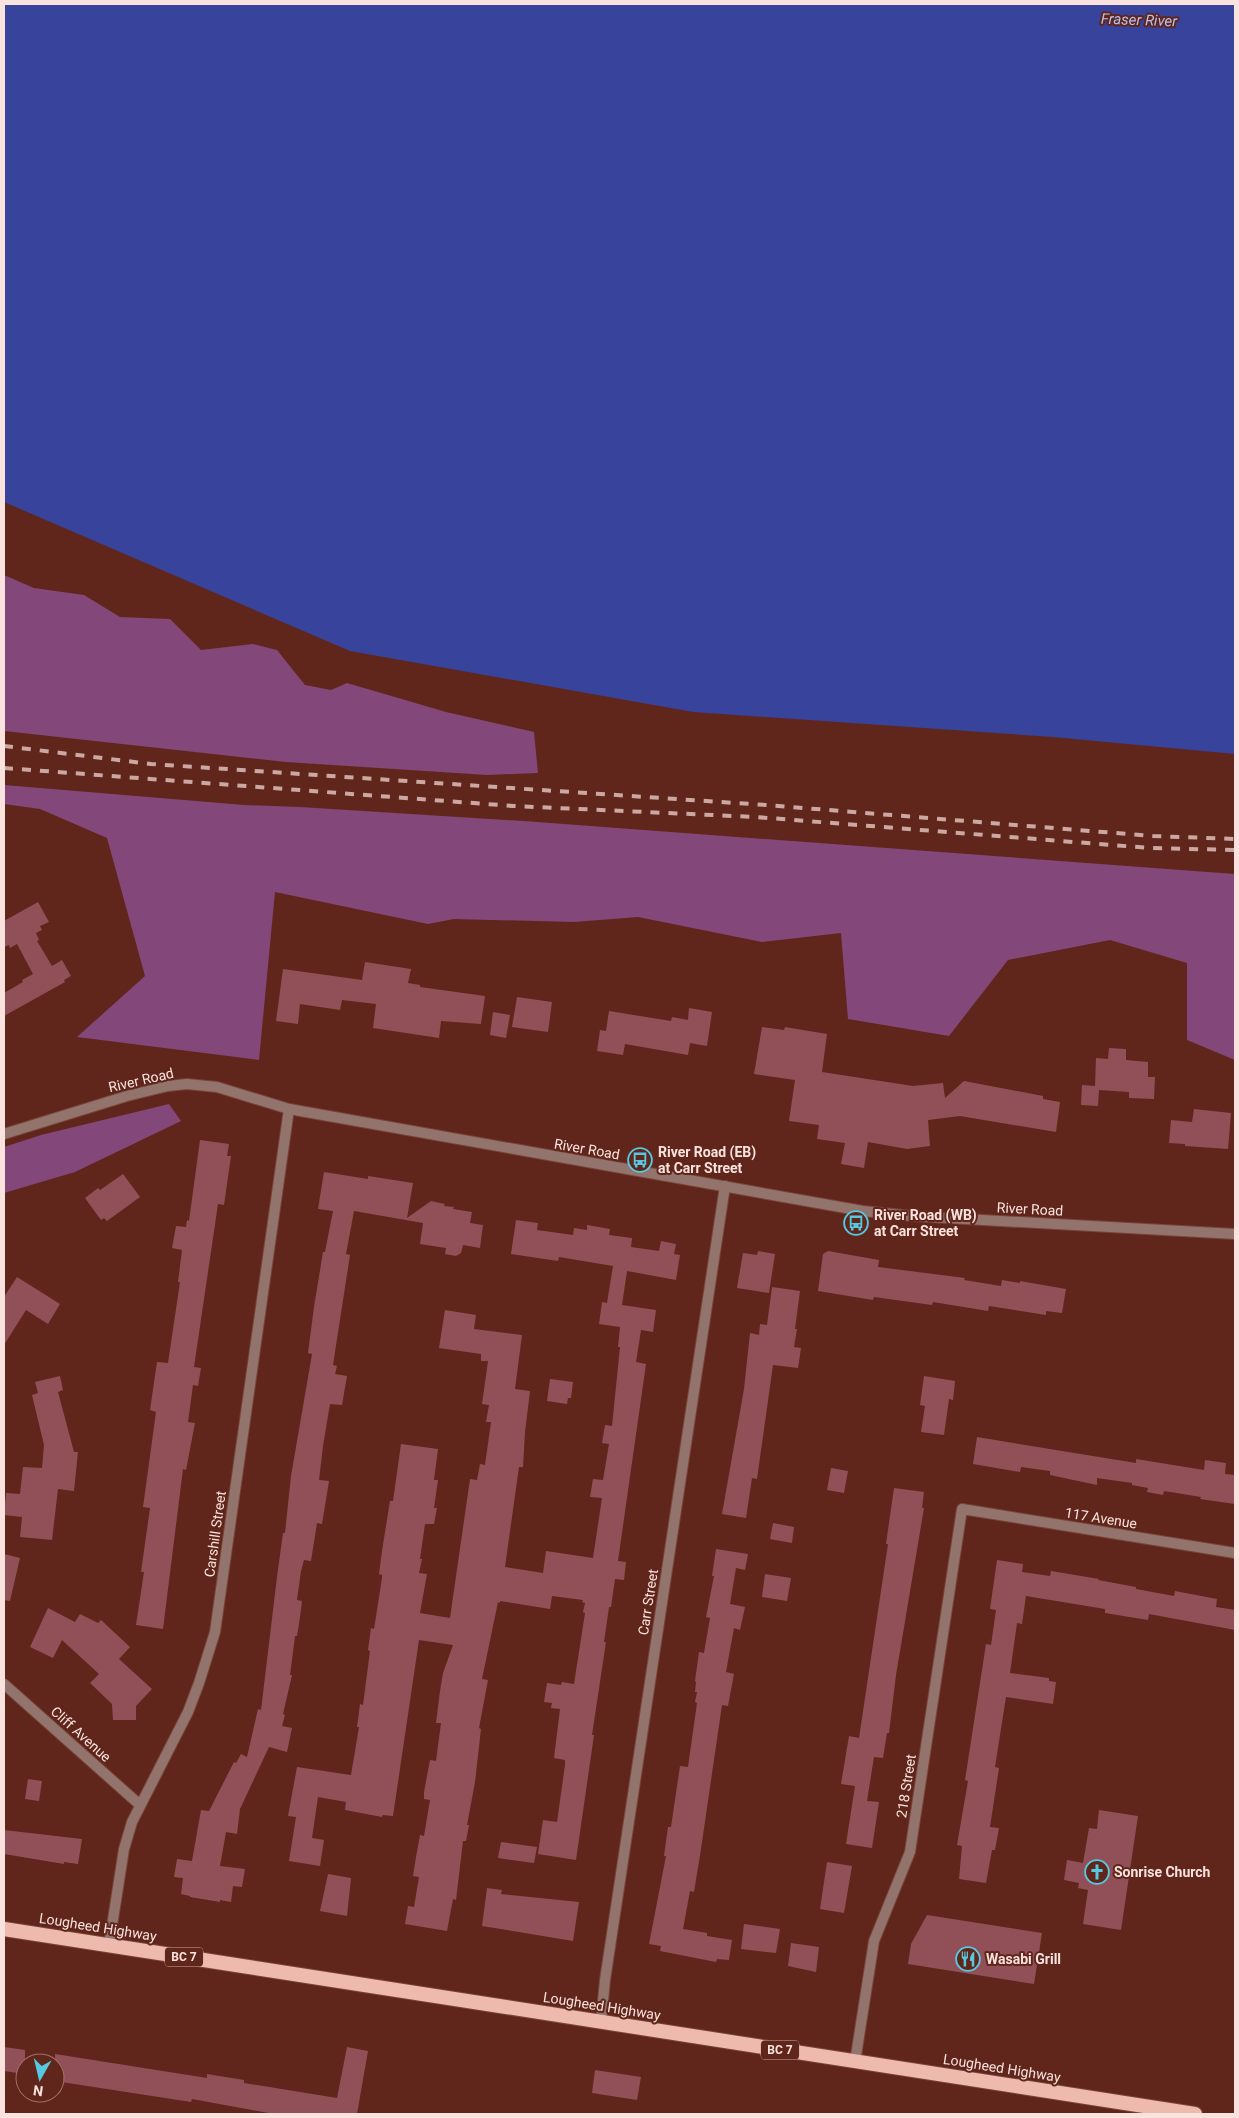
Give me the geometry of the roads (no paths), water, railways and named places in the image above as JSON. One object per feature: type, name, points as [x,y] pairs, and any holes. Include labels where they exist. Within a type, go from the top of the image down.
[{"type":"highway","name":"Lougheed Highway","points":[[4,1929],[1195,2114]]},
{"type":"street","name":"River Road","points":[[4,1134],[127,1096],[168,1086],[187,1084],[217,1087],[289,1109],[863,1211],[912,1216],[1235,1234]]},
{"type":"street","name":"Carshill Street","points":[[110,1945],[124,1849],[132,1822],[188,1712],[215,1632],[289,1109]]},
{"type":"street","name":"Carr Street","points":[[601,2022],[605,1980],[725,1186]]},
{"type":"street","name":"117 Avenue","points":[[962,1509],[1235,1554]]},
{"type":"street","name":"218 Street","points":[[855,2062],[874,1941],[910,1852],[962,1509]]},
{"type":"street","name":"Cliff Avenue","points":[[4,1684],[140,1805]]},
{"type":"water","name":"Fraser River","points":[[4,4],[1235,4],[1235,754],[1053,737],[693,712],[350,651],[4,502]]},
{"type":"railway","points":[[4,746],[151,764],[766,805],[1153,836],[1235,839]]},
{"type":"railway","points":[[4,768],[513,806],[756,817],[1150,848],[1235,850]]},
{"type":"place","name":"River Road (EB) at Carr Street","points":[[640,1160]]},
{"type":"place","name":"River Road (WB) at Carr Street","points":[[856,1223]]},
{"type":"place","name":"Sonrise Church","points":[[1097,1872]]},
{"type":"place","name":"Wasabi Grill","points":[[968,1959]]}]
